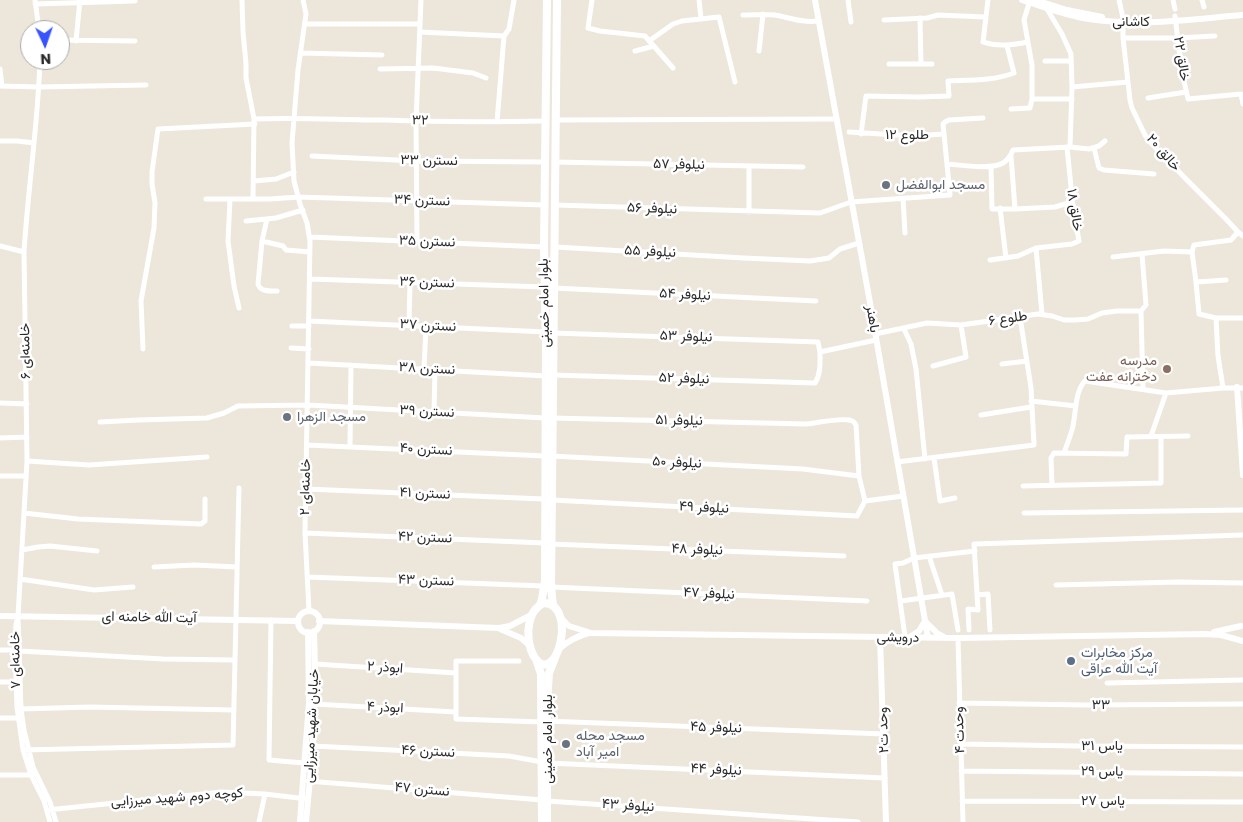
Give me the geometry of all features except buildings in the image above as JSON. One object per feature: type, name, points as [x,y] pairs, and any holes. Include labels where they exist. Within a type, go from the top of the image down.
[{"type":"main road","name":"بلوار امام خمینی","points":[[547,0],[544,287],[550,332]]},
{"type":"main road","name":"بلوار امام خمینی","points":[[540,605],[547,586],[549,348],[556,247],[557,0]]},
{"type":"main road","points":[[546,79],[557,79]]},
{"type":"main road","name":"بلوار امام خمینی","points":[[547,586],[553,605]]},
{"type":"main road","points":[[530,645],[529,629],[533,614],[540,605],[548,603],[553,605],[560,617],[562,630],[560,649]]},
{"type":"main road","name":"بلوار امام خمینی","points":[[530,645],[541,674],[544,721],[544,801],[542,822]]},
{"type":"main road","name":"بلوار امام خمینی","points":[[544,721],[549,673],[560,649]]},
{"type":"main road","points":[[536,660],[542,664],[547,664],[555,658]]},
{"type":"main road","name":"بلوار امام خمینی","points":[[544,801],[547,822]]},
{"type":"street","points":[[38,20],[35,2],[135,0]]},
{"type":"street","points":[[242,0],[246,78],[254,121],[253,199]]},
{"type":"street","name":"خامنه‌ای ۲","points":[[303,0],[306,14],[292,143],[294,181],[310,237],[305,533],[309,611]]},
{"type":"street","points":[[417,241],[416,121],[421,0]]},
{"type":"street","points":[[497,122],[504,36],[509,29],[514,0]]},
{"type":"street","points":[[592,0],[588,28],[645,36],[674,68]]},
{"type":"street","points":[[699,0],[701,18]]},
{"type":"street","name":"باهنر","points":[[815,0],[928,638]]},
{"type":"street","points":[[848,0],[851,22]]},
{"type":"street","points":[[988,0],[983,42],[1007,46],[1028,42]]},
{"type":"street","name":"خالق ۲۰","points":[[1119,0],[1132,108],[1150,141],[1241,234]]},
{"type":"street","name":"خالق ۲۲","points":[[1173,0],[1180,67],[1188,99],[1241,94],[1243,104]]},
{"type":"street","points":[[1202,0],[1204,8]]},
{"type":"street","points":[[76,41],[80,1]]},
{"type":"street","points":[[1011,109],[1030,108],[1032,99],[1032,65],[1024,20],[1029,1]]},
{"type":"street","name":"کاشانی","points":[[1029,1],[1087,19],[1123,21],[1175,15],[1243,13]]},
{"type":"street","name":"خالق ۱۸","points":[[990,260],[1018,256],[1036,248],[1072,244],[1079,241],[1072,202],[1069,147],[1072,99],[1071,54],[1048,7]]},
{"type":"street","points":[[759,51],[763,14]]},
{"type":"street","points":[[743,15],[774,15],[808,23],[819,21]]},
{"type":"street","points":[[884,20],[938,15],[985,17]]},
{"type":"street","points":[[649,41],[672,24],[719,16],[734,82]]},
{"type":"street","points":[[920,18],[921,64]]},
{"type":"street","points":[[305,24],[420,24]]},
{"type":"street","points":[[420,32],[504,36]]},
{"type":"street","points":[[1123,38],[1215,36]]},
{"type":"street","points":[[70,41],[135,41]]},
{"type":"street","points":[[635,50],[654,46]]},
{"type":"street","points":[[861,134],[866,96],[949,96],[948,81],[1004,77],[1014,73],[1007,46]]},
{"type":"street","points":[[301,53],[382,55]]},
{"type":"street","points":[[1045,61],[1071,61]]},
{"type":"street","points":[[889,64],[932,64]]},
{"type":"street","points":[[380,69],[433,68],[473,73],[486,78]]},
{"type":"street","points":[[0,69],[1,86],[146,85]]},
{"type":"street","name":"خامنه‌ای ۶","points":[[18,616],[27,461],[24,252],[40,70]]},
{"type":"street","points":[[1072,87],[1128,82]]},
{"type":"street","points":[[1148,98],[1186,92]]},
{"type":"street","points":[[1032,99],[1072,99]]},
{"type":"street","name":"۳۲","points":[[143,349],[141,301],[154,228],[155,203],[152,172],[158,129],[294,117],[416,121],[546,121]]},
{"type":"street","name":"طلوع ۱۲","points":[[849,132],[913,136],[944,134],[944,124],[949,120],[983,118]]},
{"type":"street","points":[[556,120],[837,119]]},
{"type":"street","points":[[944,134],[947,164],[991,166],[1003,163],[1011,156]]},
{"type":"street","points":[[0,141],[34,143]]},
{"type":"street","points":[[1014,208],[1011,156],[1013,150],[1069,147],[1089,149],[1099,146],[1105,141]]},
{"type":"street","name":"خالق ۲۰","points":[[1094,148],[1099,168],[1154,174]]},
{"type":"street","name":"نسترن ۳۳","points":[[312,156],[417,161],[545,162]]},
{"type":"street","name":"نیلوفر ۵۷","points":[[555,162],[803,167]]},
{"type":"street","name":"نیلوفر ۵۶","points":[[555,205],[820,213],[851,202],[950,195],[947,164]]},
{"type":"street","points":[[749,166],[749,212]]},
{"type":"street","points":[[991,166],[992,209],[1055,207],[1072,202]]},
{"type":"street","points":[[254,181],[276,179],[294,172]]},
{"type":"street","name":"نسترن ۳۴","points":[[206,199],[299,197],[544,205]]},
{"type":"street","points":[[903,198],[905,233]]},
{"type":"street","points":[[230,199],[228,241],[239,308]]},
{"type":"street","points":[[1000,208],[1006,258]]},
{"type":"street","points":[[246,221],[276,218],[303,210]]},
{"type":"street","points":[[267,219],[262,241],[258,288],[276,291]]},
{"type":"street","points":[[1241,234],[1231,240],[1194,246],[1192,252],[1199,314],[1216,318],[1243,318]]},
{"type":"street","name":"نسترن ۳۵","points":[[310,237],[544,247]]},
{"type":"street","points":[[262,241],[284,246],[286,250],[310,252]]},
{"type":"street","name":"نیلوفر ۵۵","points":[[556,247],[744,258],[818,260],[829,258],[840,250],[858,243]]},
{"type":"street","points":[[0,246],[24,252]]},
{"type":"street","points":[[1036,248],[1042,314]]},
{"type":"street","points":[[1113,257],[1164,251],[1192,252]]},
{"type":"street","points":[[1142,254],[1146,305],[1141,311],[1142,389]]},
{"type":"street","name":"نسترن ۳۶","points":[[310,279],[544,287]]},
{"type":"street","points":[[1196,282],[1226,280]]},
{"type":"street","points":[[409,325],[410,282]]},
{"type":"street","name":"نیلوفر ۵۴","points":[[554,288],[816,301]]},
{"type":"street","name":"طلوع ۶","points":[[820,352],[927,323],[961,325],[1042,314],[1064,320],[1075,320],[1088,319],[1102,313],[1141,311]]},
{"type":"street","points":[[897,462],[1034,445],[1031,388],[1020,317]]},
{"type":"street","points":[[1216,318],[1218,356],[1223,388]]},
{"type":"street","name":"نسترن ۳۷","points":[[292,326],[310,323],[409,325],[550,332]]},
{"type":"street","points":[[933,366],[966,356],[961,325]]},
{"type":"street","points":[[424,369],[426,326]]},
{"type":"street","points":[[904,328],[916,369],[924,459]]},
{"type":"street","name":"نیلوفر ۵۳","points":[[550,332],[818,342],[820,352]]},
{"type":"street","points":[[291,348],[309,349]]},
{"type":"street","name":"نیلوفر ۵۲","points":[[549,375],[815,383],[819,374],[820,352]]},
{"type":"street","points":[[1002,364],[1027,362]]},
{"type":"street","name":"نسترن ۳۸","points":[[309,363],[549,375]]},
{"type":"street","points":[[350,447],[351,365]]},
{"type":"street","points":[[434,412],[435,370]]},
{"type":"street","points":[[1064,453],[1073,428],[1079,391],[1085,381],[1166,393],[1240,388],[1243,475]]},
{"type":"street","points":[[1151,436],[1166,393]]},
{"type":"street","points":[[0,403],[27,404]]},
{"type":"street","points":[[981,416],[1031,404],[1076,406]]},
{"type":"street","name":"نسترن ۳۹","points":[[100,422],[207,418],[238,406],[308,405],[549,418]]},
{"type":"street","name":"نیلوفر ۵۱","points":[[549,418],[806,424],[849,420],[853,421],[856,425],[859,476]]},
{"type":"street","points":[[1052,485],[1051,458],[1054,453],[1126,454],[1127,437],[1188,436]]},
{"type":"street","points":[[0,438],[27,437]]},
{"type":"street","points":[[1023,486],[1161,483],[1162,437]]},
{"type":"street","name":"نسترن ۴۰","points":[[307,445],[548,456]]},
{"type":"street","name":"نیلوفر ۵۰","points":[[548,456],[803,469],[859,476]]},
{"type":"street","points":[[27,461],[89,465],[208,457]]},
{"type":"street","points":[[934,458],[940,501],[955,498]]},
{"type":"street","points":[[0,476],[26,476]]},
{"type":"street","points":[[859,476],[865,501],[903,496]]},
{"type":"street","points":[[26,750],[233,744],[239,488]]},
{"type":"street","name":"نسترن ۴۱","points":[[306,488],[548,500]]},
{"type":"street","points":[[24,513],[78,519],[201,524],[205,521],[205,499]]},
{"type":"street","name":"نیلوفر ۴۹","points":[[548,500],[857,516],[865,501]]},
{"type":"street","points":[[1024,513],[1243,510]]},
{"type":"street","name":"نسترن ۴۲","points":[[305,533],[548,544]]},
{"type":"street","points":[[969,630],[968,610],[978,610],[974,544],[1243,535]]},
{"type":"street","name":"نیلوفر ۴۸","points":[[548,544],[844,556]]},
{"type":"street","points":[[22,550],[50,546],[97,551]]},
{"type":"street","points":[[947,638],[938,633],[925,621],[919,631],[907,637],[895,564],[914,558],[975,551]]},
{"type":"street","points":[[929,556],[942,595]]},
{"type":"street","points":[[154,567],[237,567]]},
{"type":"street","name":"نسترن ۴۳","points":[[308,577],[547,586]]},
{"type":"street","points":[[20,579],[94,590],[133,587]]},
{"type":"street","points":[[1056,584],[1243,583]]},
{"type":"street","name":"نیلوفر ۴۷","points":[[547,586],[867,601]]},
{"type":"street","points":[[900,601],[952,594],[958,630]]},
{"type":"street","points":[[977,595],[988,594],[990,630]]},
{"type":"street","points":[[309,611],[315,613],[319,618],[318,627],[311,632],[300,629],[298,621],[300,615],[309,611]]},
{"type":"street","points":[[319,621],[499,628],[510,626],[533,614]]},
{"type":"street","name":"آیت الله خامنه ای","points":[[0,616],[298,621]]},
{"type":"street","name":"خامنه‌ای ۷","points":[[18,616],[16,682],[18,718],[33,774],[44,788],[50,822]]},
{"type":"street","points":[[560,617],[570,626],[591,632]]},
{"type":"street","points":[[271,620],[268,760],[304,763]]},
{"type":"street","points":[[1205,634],[1242,624],[1240,633],[1243,641]]},
{"type":"street","points":[[499,628],[521,638],[530,645]]},
{"type":"street","name":"خیابان شهید میرزایی","points":[[300,822],[313,746],[315,664],[311,632]]},
{"type":"street","name":"خیابان شهید میرزایی","points":[[306,780],[304,763],[309,703],[311,632]]},
{"type":"street","points":[[560,649],[566,643],[591,632]]},
{"type":"street","name":"درویشی","points":[[591,632],[928,638],[1205,634]]},
{"type":"street","points":[[1205,634],[1221,635],[1243,641]]},
{"type":"street","name":"وحد ت۲","points":[[880,637],[886,822]]},
{"type":"street","name":"وحدت ۴","points":[[958,638],[963,822]]},
{"type":"street","points":[[0,650],[163,660],[235,660]]},
{"type":"street","name":"خامنه‌ای ۷","points":[[17,651],[26,750]]},
{"type":"street","points":[[456,712],[456,661],[519,661]]},
{"type":"street","name":"ابوذر ۲","points":[[315,664],[456,673]]},
{"type":"street","points":[[1107,682],[1243,680]]},
{"type":"street","points":[[0,682],[16,682]]},
{"type":"street","name":"۳۳","points":[[959,703],[1086,705],[1243,704]]},
{"type":"street","name":"ابوذر ۴","points":[[314,704],[456,712]]},
{"type":"street","points":[[21,709],[90,707],[233,710]]},
{"type":"street","name":"نیلوفر ۴۵","points":[[456,712],[456,719],[884,734]]},
{"type":"street","points":[[0,718],[18,718]]},
{"type":"street","name":"یاس ۳۱","points":[[960,744],[1243,747]]},
{"type":"street","name":"نسترن ۴۶","points":[[313,746],[509,756],[544,762]]},
{"type":"street","name":"نیلوفر ۴۴","points":[[544,762],[885,778]]},
{"type":"street","name":"یاس ۲۹","points":[[961,770],[1243,774]]},
{"type":"street","points":[[0,775],[33,774]]},
{"type":"street","name":"نسترن ۴۷","points":[[306,780],[544,801]]},
{"type":"street","name":"کوچه دوم شهید میرزایی","points":[[49,809],[222,792],[304,798]]},
{"type":"street","points":[[259,822],[264,794]]},
{"type":"street","name":"خیابان شهید میرزایی","points":[[304,798],[306,822]]},
{"type":"street","name":"نیلوفر ۴۳","points":[[544,801],[858,822]]},
{"type":"street","name":"یاس ۲۷","points":[[962,801],[1243,802]]},
{"type":"street","name":"خامنه‌ای ۷","points":[[49,809],[56,822]]},
{"type":"place","name":"مسجد ابوالفضل","points":[[886,185]]},
{"type":"place","name":"مدرسه دخترانه عفت","points":[[1167,369]]},
{"type":"place","name":"مسجد الزهرا","points":[[287,417]]},
{"type":"place","name":"مرکز مخابرات آیت الله عراقی","points":[[1071,661]]},
{"type":"place","name":"مسجد محله امیر آباد","points":[[566,744]]}]
